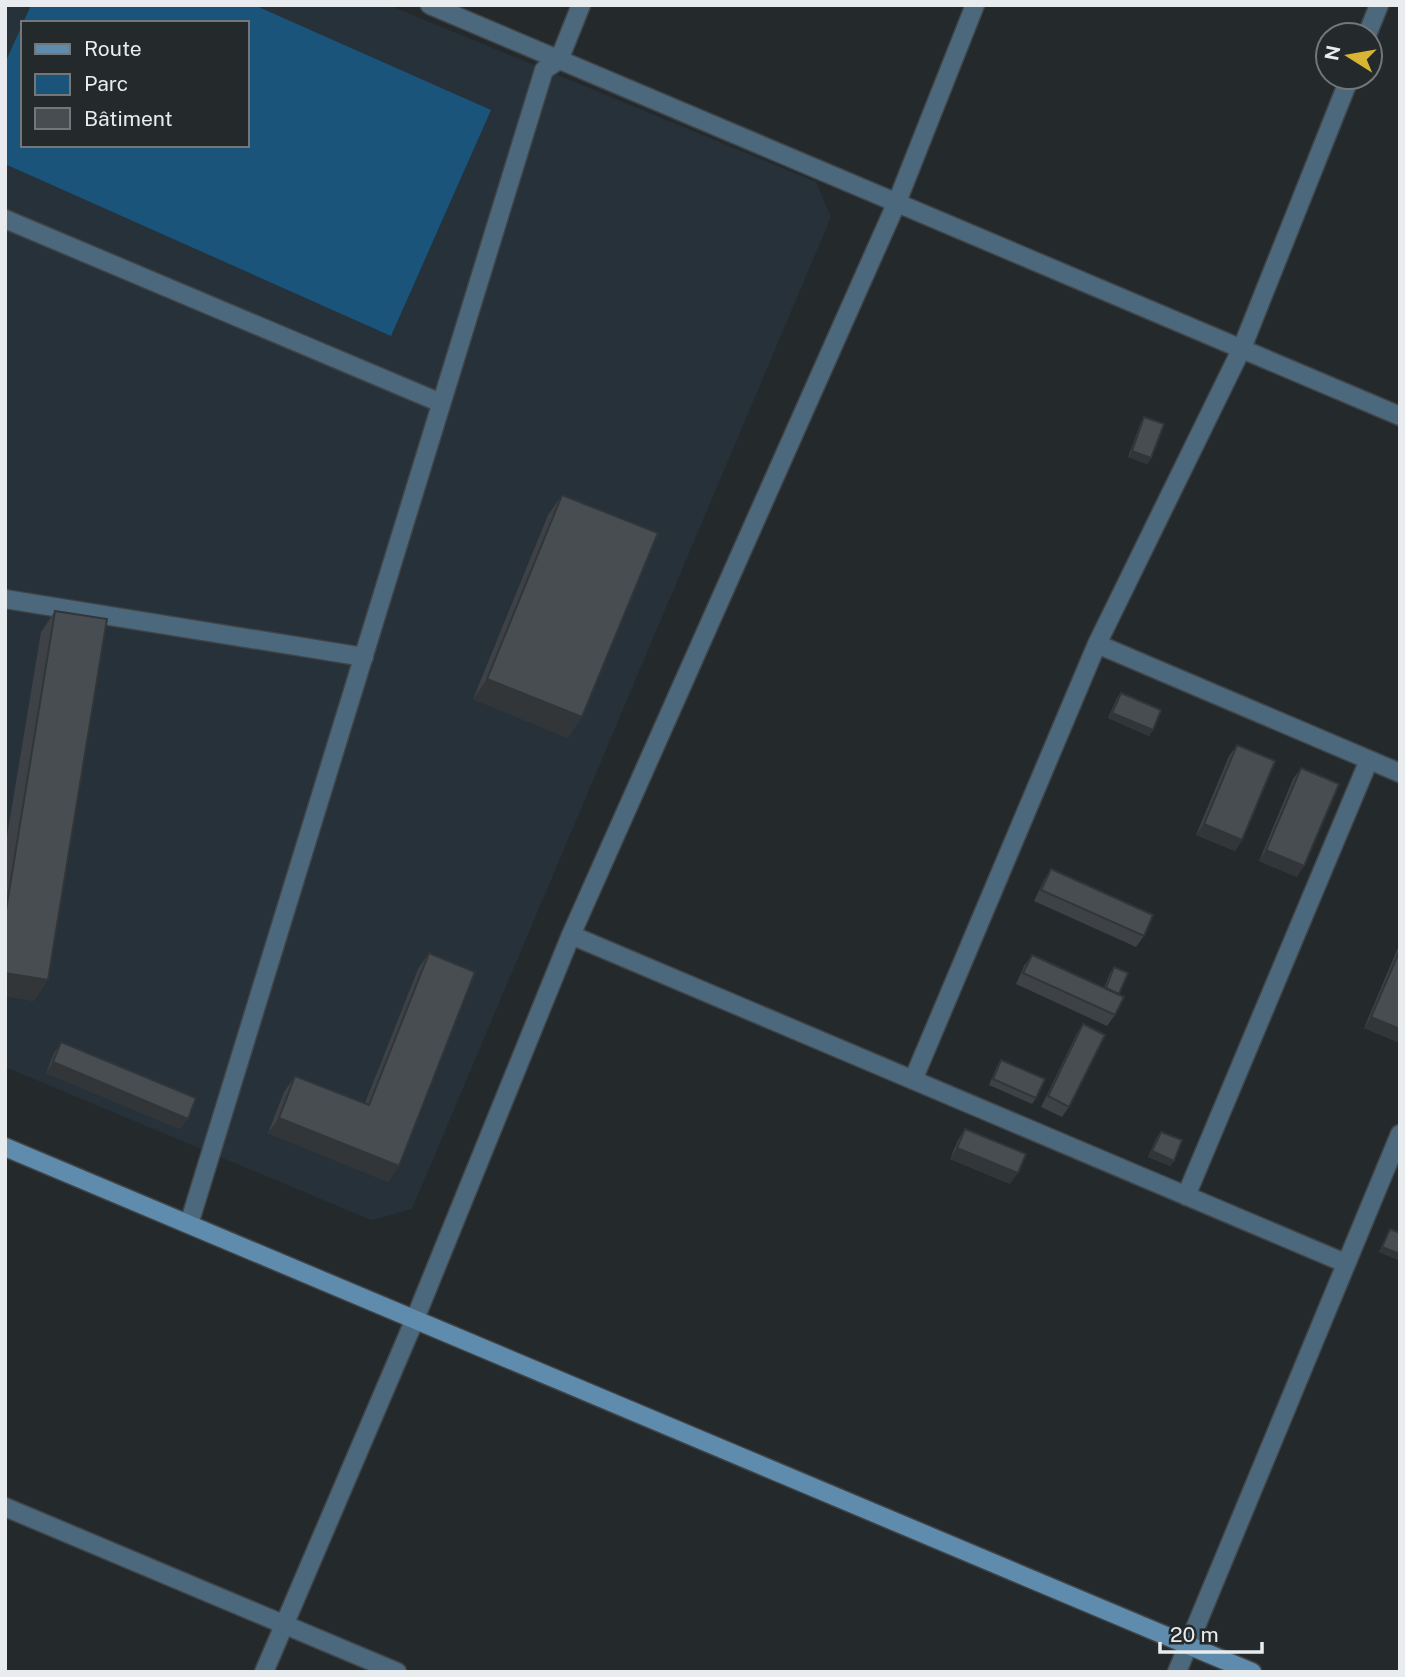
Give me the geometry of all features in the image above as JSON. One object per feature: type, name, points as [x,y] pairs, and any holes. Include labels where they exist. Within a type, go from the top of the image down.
[{"type":"street","points":[[430,5],[1400,416]]},
{"type":"street","points":[[189,1224],[544,69],[559,60],[581,5]]},
{"type":"street","points":[[264,1672],[415,1319],[571,935],[897,202],[975,5]]},
{"type":"street","points":[[913,1080],[1097,645],[1242,348],[1344,91]]},
{"type":"street","points":[[5,219],[441,403]]},
{"type":"street","points":[[5,599],[364,657]]},
{"type":"street","points":[[1097,645],[1400,773]]},
{"type":"street","points":[[1186,1196],[1369,760]]},
{"type":"street","points":[[571,935],[1345,1263]]},
{"type":"street","points":[[1177,1672],[1400,1134]]},
{"type":"street","points":[[5,1147],[1252,1672]]},
{"type":"street","points":[[5,1507],[397,1672]]},
{"type":"shaded area","points":[[5,5],[389,5],[816,182],[831,217],[412,1209],[371,1220],[5,1067]]},
{"type":"green space","points":[[31,5],[254,5],[491,110],[391,336],[5,164],[5,63],[21,27],[21,147],[248,147],[248,21],[24,21]]},
{"type":"building","points":[[1144,417],[1164,424],[1151,458],[1132,451]]},
{"type":"building","points":[[562,495],[658,533],[582,717],[487,679]]},
{"type":"building","points":[[55,611],[107,619],[48,980],[5,973],[5,916]]},
{"type":"building","points":[[1121,693],[1161,710],[1153,730],[1112,713]]},
{"type":"building","points":[[1237,745],[1275,761],[1242,840],[1204,824]]},
{"type":"building","points":[[1301,768],[1339,784],[1304,866],[1266,850]]},
{"type":"building","points":[[1051,869],[1153,915],[1144,936],[1041,890]]},
{"type":"building","points":[[1400,950],[1400,1029],[1371,1017]]},
{"type":"building","points":[[429,953],[475,972],[399,1166],[279,1118],[295,1076],[369,1105]]},
{"type":"building","points":[[1032,955],[1124,997],[1115,1015],[1023,973]]},
{"type":"building","points":[[1114,967],[1128,973],[1119,994],[1106,988]]},
{"type":"building","points":[[1083,1024],[1105,1035],[1069,1107],[1048,1096]]},
{"type":"building","points":[[61,1042],[196,1098],[188,1119],[53,1062]]},
{"type":"building","points":[[1001,1060],[1045,1079],[1036,1098],[993,1079]]},
{"type":"building","points":[[965,1129],[1026,1154],[1018,1173],[957,1148]]},
{"type":"building","points":[[1161,1132],[1182,1140],[1174,1161],[1152,1151]]},
{"type":"building","points":[[1390,1229],[1400,1233],[1400,1254],[1382,1247]]}]
